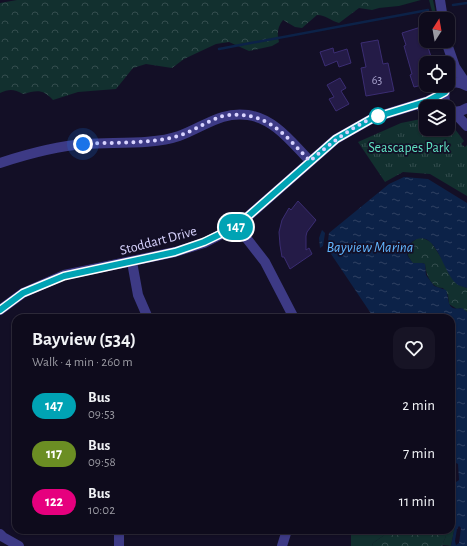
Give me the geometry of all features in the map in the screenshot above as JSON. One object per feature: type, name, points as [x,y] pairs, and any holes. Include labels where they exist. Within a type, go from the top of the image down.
[{"type":"street","points":[[440,0],[442,12]]},
{"type":"street","points":[[449,48],[455,67],[467,86]]},
{"type":"street","name":"Stoddart Drive","points":[[455,83],[462,83],[467,86]]},
{"type":"street","name":"Stoddart Drive","points":[[0,310],[23,293],[64,276],[175,252],[204,242],[237,226],[336,139],[362,123],[386,113],[428,101],[440,92]]},
{"type":"street","name":"Stoddart Drive","points":[[409,107],[419,106]]},
{"type":"street","name":"Stoddart Drive","points":[[455,110],[459,111],[467,108]]},
{"type":"street","points":[[0,163],[56,148],[83,144],[156,140],[178,136],[218,118],[234,114],[261,118],[274,126],[310,161]]},
{"type":"street","points":[[455,115],[467,126]]},
{"type":"street","points":[[237,226],[265,262],[292,314]]},
{"type":"street","points":[[132,262],[138,295],[146,314]]},
{"type":"street","points":[[0,534],[19,546]]},
{"type":"street","points":[[119,534],[119,546]]},
{"type":"street","points":[[282,546],[286,534]]},
{"type":"green space","points":[[17,0],[379,0],[380,3],[379,8],[372,10],[359,8],[339,23],[317,15],[302,28],[295,27],[283,20],[278,31],[279,42],[272,46],[249,51],[229,42],[216,44],[184,59],[172,68],[146,64],[133,68],[116,89],[78,92],[53,100],[40,91],[23,94],[12,90],[0,93],[0,3]]},
{"type":"green space","points":[[379,0],[421,0],[399,6],[379,8]]},
{"type":"green space","points":[[429,0],[433,0],[436,12],[432,12]]},
{"type":"green space","name":"Seascapes Park","points":[[419,119],[419,136],[455,136],[455,129],[464,141],[461,144],[465,147],[467,145],[467,196],[430,174],[403,172],[385,182],[358,142],[401,123]]},
{"type":"green space","points":[[418,238],[423,238],[431,242],[459,285],[467,288],[467,312],[461,308],[457,309],[449,304],[448,295],[443,288],[435,286],[430,280],[425,264],[413,263],[408,256],[407,253],[409,246]]},
{"type":"green space","points":[[351,534],[383,534],[383,536],[373,543],[372,546],[351,546]]},
{"type":"green space","points":[[383,534],[446,534],[442,545],[443,546],[372,546],[373,543],[383,536]]},
{"type":"green space","points":[[446,534],[453,534],[451,546],[442,545]]},
{"type":"water","name":"Bayview Marina","points":[[404,177],[428,179],[467,203],[467,288],[458,285],[454,281],[433,245],[426,239],[422,238],[415,240],[407,249],[407,253],[408,257],[413,263],[425,264],[426,275],[434,286],[446,290],[451,307],[457,309],[462,308],[467,312],[467,546],[451,546],[453,534],[455,534],[455,314],[371,314],[327,248],[329,233],[389,184]]},
{"type":"water","points":[[322,230],[325,233],[323,246],[320,248],[319,238]]},
{"type":"pier","points":[[456,463],[458,464],[459,480],[456,482],[455,478]]},
{"type":"pier","points":[[459,526],[461,528],[459,543],[456,545],[455,541]]},
{"type":"building","points":[[419,28],[419,48],[428,48],[431,56],[419,56],[419,86],[414,87],[410,75],[412,74],[402,33]]},
{"type":"building","points":[[378,40],[383,64],[388,63],[394,91],[366,96],[361,68],[366,67],[361,43]]},
{"type":"building","points":[[333,48],[334,53],[347,49],[351,63],[339,67],[337,61],[325,66],[320,52]]},
{"type":"building","points":[[340,78],[346,88],[341,91],[349,104],[336,111],[329,99],[334,97],[327,85]]},
{"type":"building","points":[[298,201],[316,220],[307,232],[306,236],[306,250],[309,248],[312,254],[290,269],[284,257],[282,257],[279,232],[282,220],[289,208],[291,210]]},
{"type":"waterway","points":[[453,5],[467,3]]},
{"type":"waterway","points":[[219,49],[428,10]]},
{"type":"bus line","name":"147","points":[[0,310],[23,293],[64,276],[175,252],[204,242],[221,234],[237,226],[336,139],[373,118],[428,101],[445,92]]},
{"type":"route","points":[[83,144],[156,140],[178,136],[218,118],[234,114],[248,115],[261,118],[274,126],[310,161],[336,139],[362,123],[378,116]]}]
